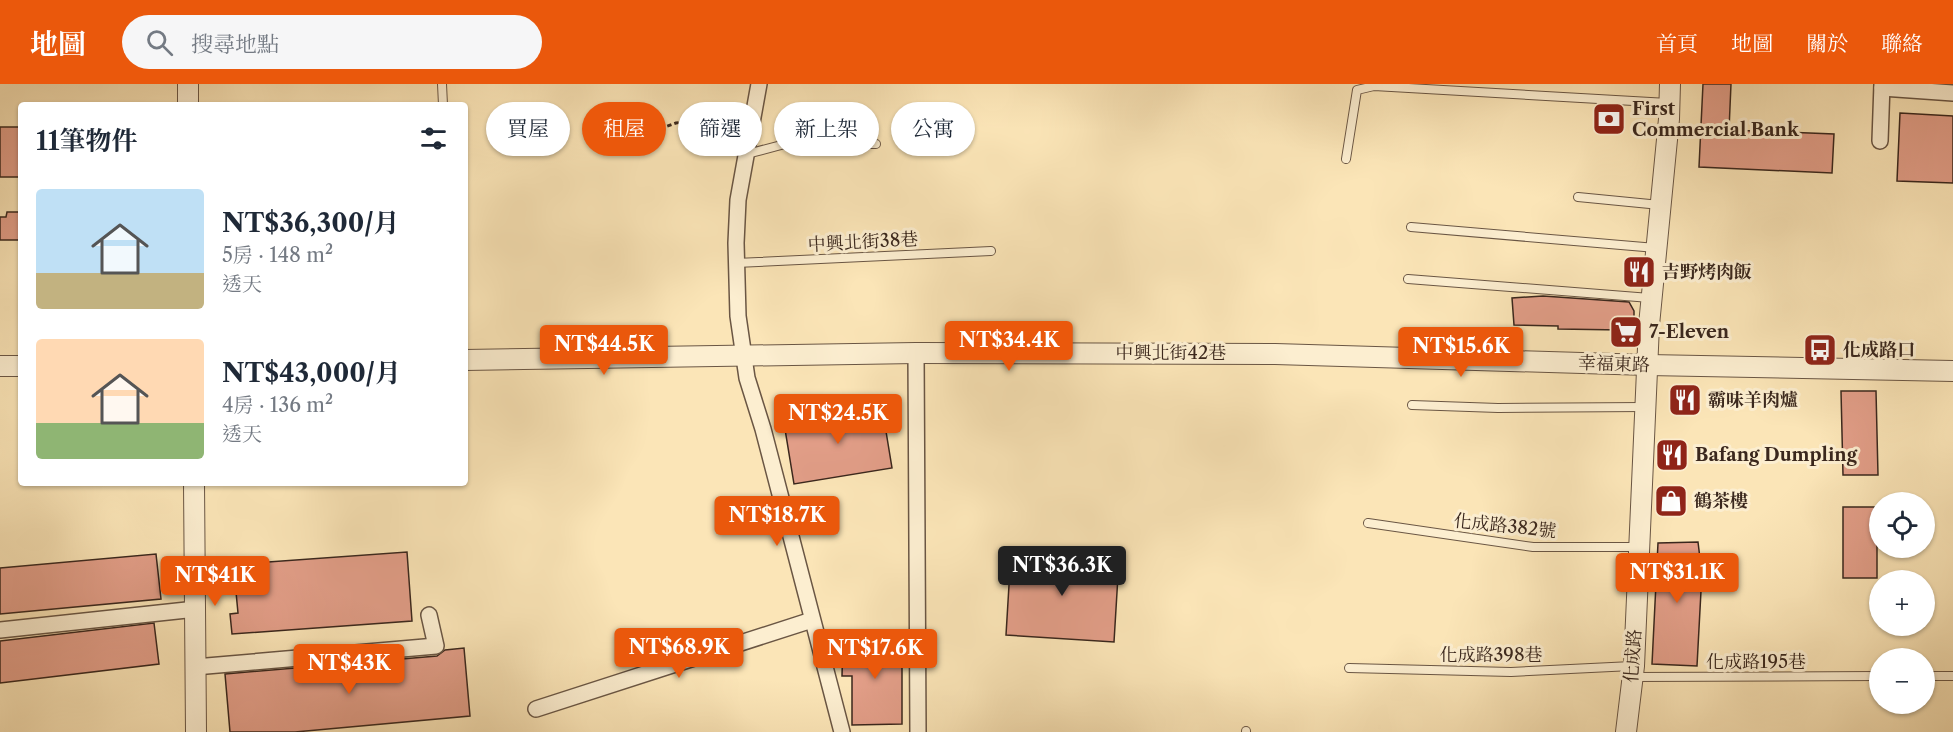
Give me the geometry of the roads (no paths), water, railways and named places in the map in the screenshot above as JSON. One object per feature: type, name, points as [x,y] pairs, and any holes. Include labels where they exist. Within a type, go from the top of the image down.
[{"type":"street","points":[[188,84],[188,102]]},
{"type":"street","points":[[756,102],[759,84]]},
{"type":"street","points":[[1880,141],[1882,86],[1953,93]]},
{"type":"street","name":"化成路","points":[[1626,732],[1633,672],[1652,298],[1670,94]]},
{"type":"street","points":[[746,156],[738,200],[736,263],[738,316],[743,354],[747,378],[763,429],[813,620],[838,731]]},
{"type":"street","points":[[916,353],[918,732]]},
{"type":"street","name":"中興北街42巷","points":[[468,360],[743,354],[1275,354]]},
{"type":"street","name":"幸福東路","points":[[1275,354],[1953,371]]},
{"type":"street","points":[[0,366],[18,366]]},
{"type":"street","points":[[194,486],[196,732]]},
{"type":"street","points":[[0,630],[196,609]]},
{"type":"street","points":[[195,667],[436,646],[429,615]]},
{"type":"street","points":[[536,709],[747,639],[813,620]]},
{"type":"lane","points":[[442,84],[443,102]]},
{"type":"lane","points":[[1346,159],[1357,90],[1374,85],[1670,94]]},
{"type":"lane","points":[[1578,197],[1662,205]]},
{"type":"lane","points":[[1411,227],[1657,248]]},
{"type":"lane","name":"中興北街38巷","points":[[736,263],[991,251]]},
{"type":"lane","points":[[1408,279],[1652,298]]},
{"type":"lane","points":[[1412,405],[1498,408],[1646,407]]},
{"type":"lane","name":"化成路382號","points":[[1368,523],[1533,547],[1639,547]]},
{"type":"lane","name":"化成路398巷","points":[[1348,668],[1633,672]]},
{"type":"lane","name":"化成路195巷","points":[[1633,672],[1869,676]]},
{"type":"lane","points":[[1935,676],[1953,676]]},
{"type":"place","name":"First Commercial Bank","points":[[1609,119]]},
{"type":"place","name":"吉野烤肉飯","points":[[1639,272]]},
{"type":"place","name":"7-Eleven","points":[[1626,332]]},
{"type":"place","name":"化成路口","points":[[1820,350]]},
{"type":"place","name":"霸味羊肉爐","points":[[1685,400]]},
{"type":"place","name":"Bafang Dumpling","points":[[1672,455]]},
{"type":"place","name":"鶴茶樓","points":[[1671,501]]}]
